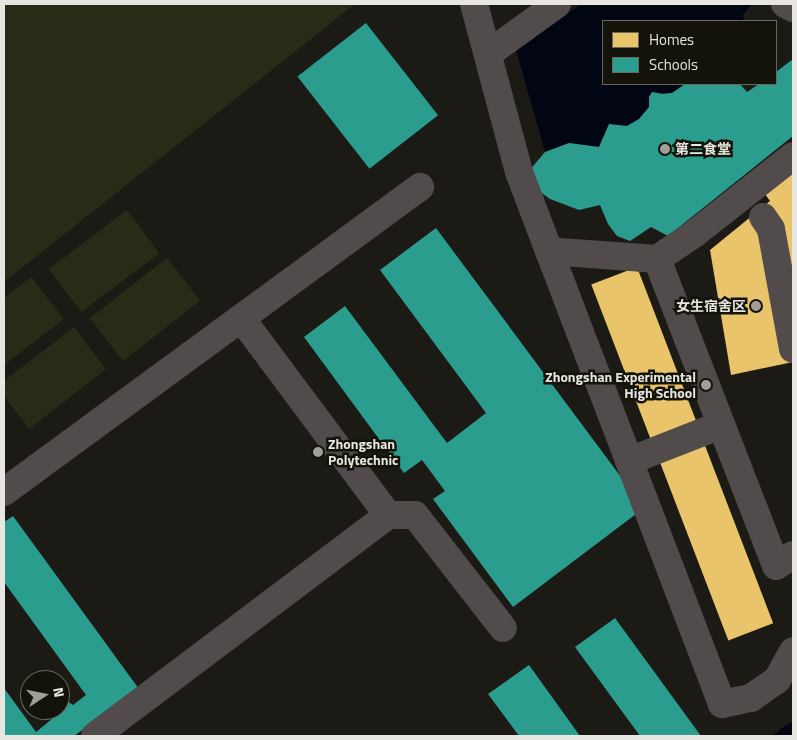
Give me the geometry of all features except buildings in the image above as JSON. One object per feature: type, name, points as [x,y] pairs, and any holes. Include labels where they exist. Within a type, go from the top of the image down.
[{"type":"street","points":[[474,4],[519,172],[722,704],[751,698],[777,680],[793,651]]},
{"type":"street","points":[[488,54],[557,4]]},
{"type":"street","points":[[785,4],[793,8]]},
{"type":"street","points":[[549,251],[656,259],[694,234],[793,156]]},
{"type":"street","points":[[4,492],[420,187]]},
{"type":"street","points":[[763,218],[771,229],[793,349]]},
{"type":"street","points":[[656,259],[776,566],[793,555]]},
{"type":"street","points":[[241,318],[388,515]]},
{"type":"street","points":[[629,461],[721,425]]},
{"type":"street","points":[[95,736],[388,515],[415,515],[503,628]]},
{"type":"green space","points":[[4,4],[355,4],[4,282]]},
{"type":"green space","points":[[127,210],[159,253],[81,312],[49,269]]},
{"type":"green space","points":[[167,258],[200,301],[123,361],[90,318]]},
{"type":"green space","points":[[31,277],[64,319],[4,365],[4,298]]},
{"type":"green space","points":[[74,327],[106,369],[29,429],[4,396],[4,381]]},
{"type":"shaded area","points":[[581,4],[752,4],[743,15],[744,20],[602,20],[602,85],[685,85],[672,93],[652,92],[649,97],[649,107],[639,119],[627,126],[609,124],[599,147],[569,143],[545,152],[516,50]]},
{"type":"shaded area","points":[[793,722],[793,736],[771,736],[788,724]]},
{"type":"place","name":"第二食堂","points":[[665,149]]},
{"type":"place","name":"女生宿舍区","points":[[756,306]]},
{"type":"place","name":"Zhongshan Experimental High School","points":[[706,385]]},
{"type":"place","name":"Zhongshan Polytechnic","points":[[318,452]]}]
